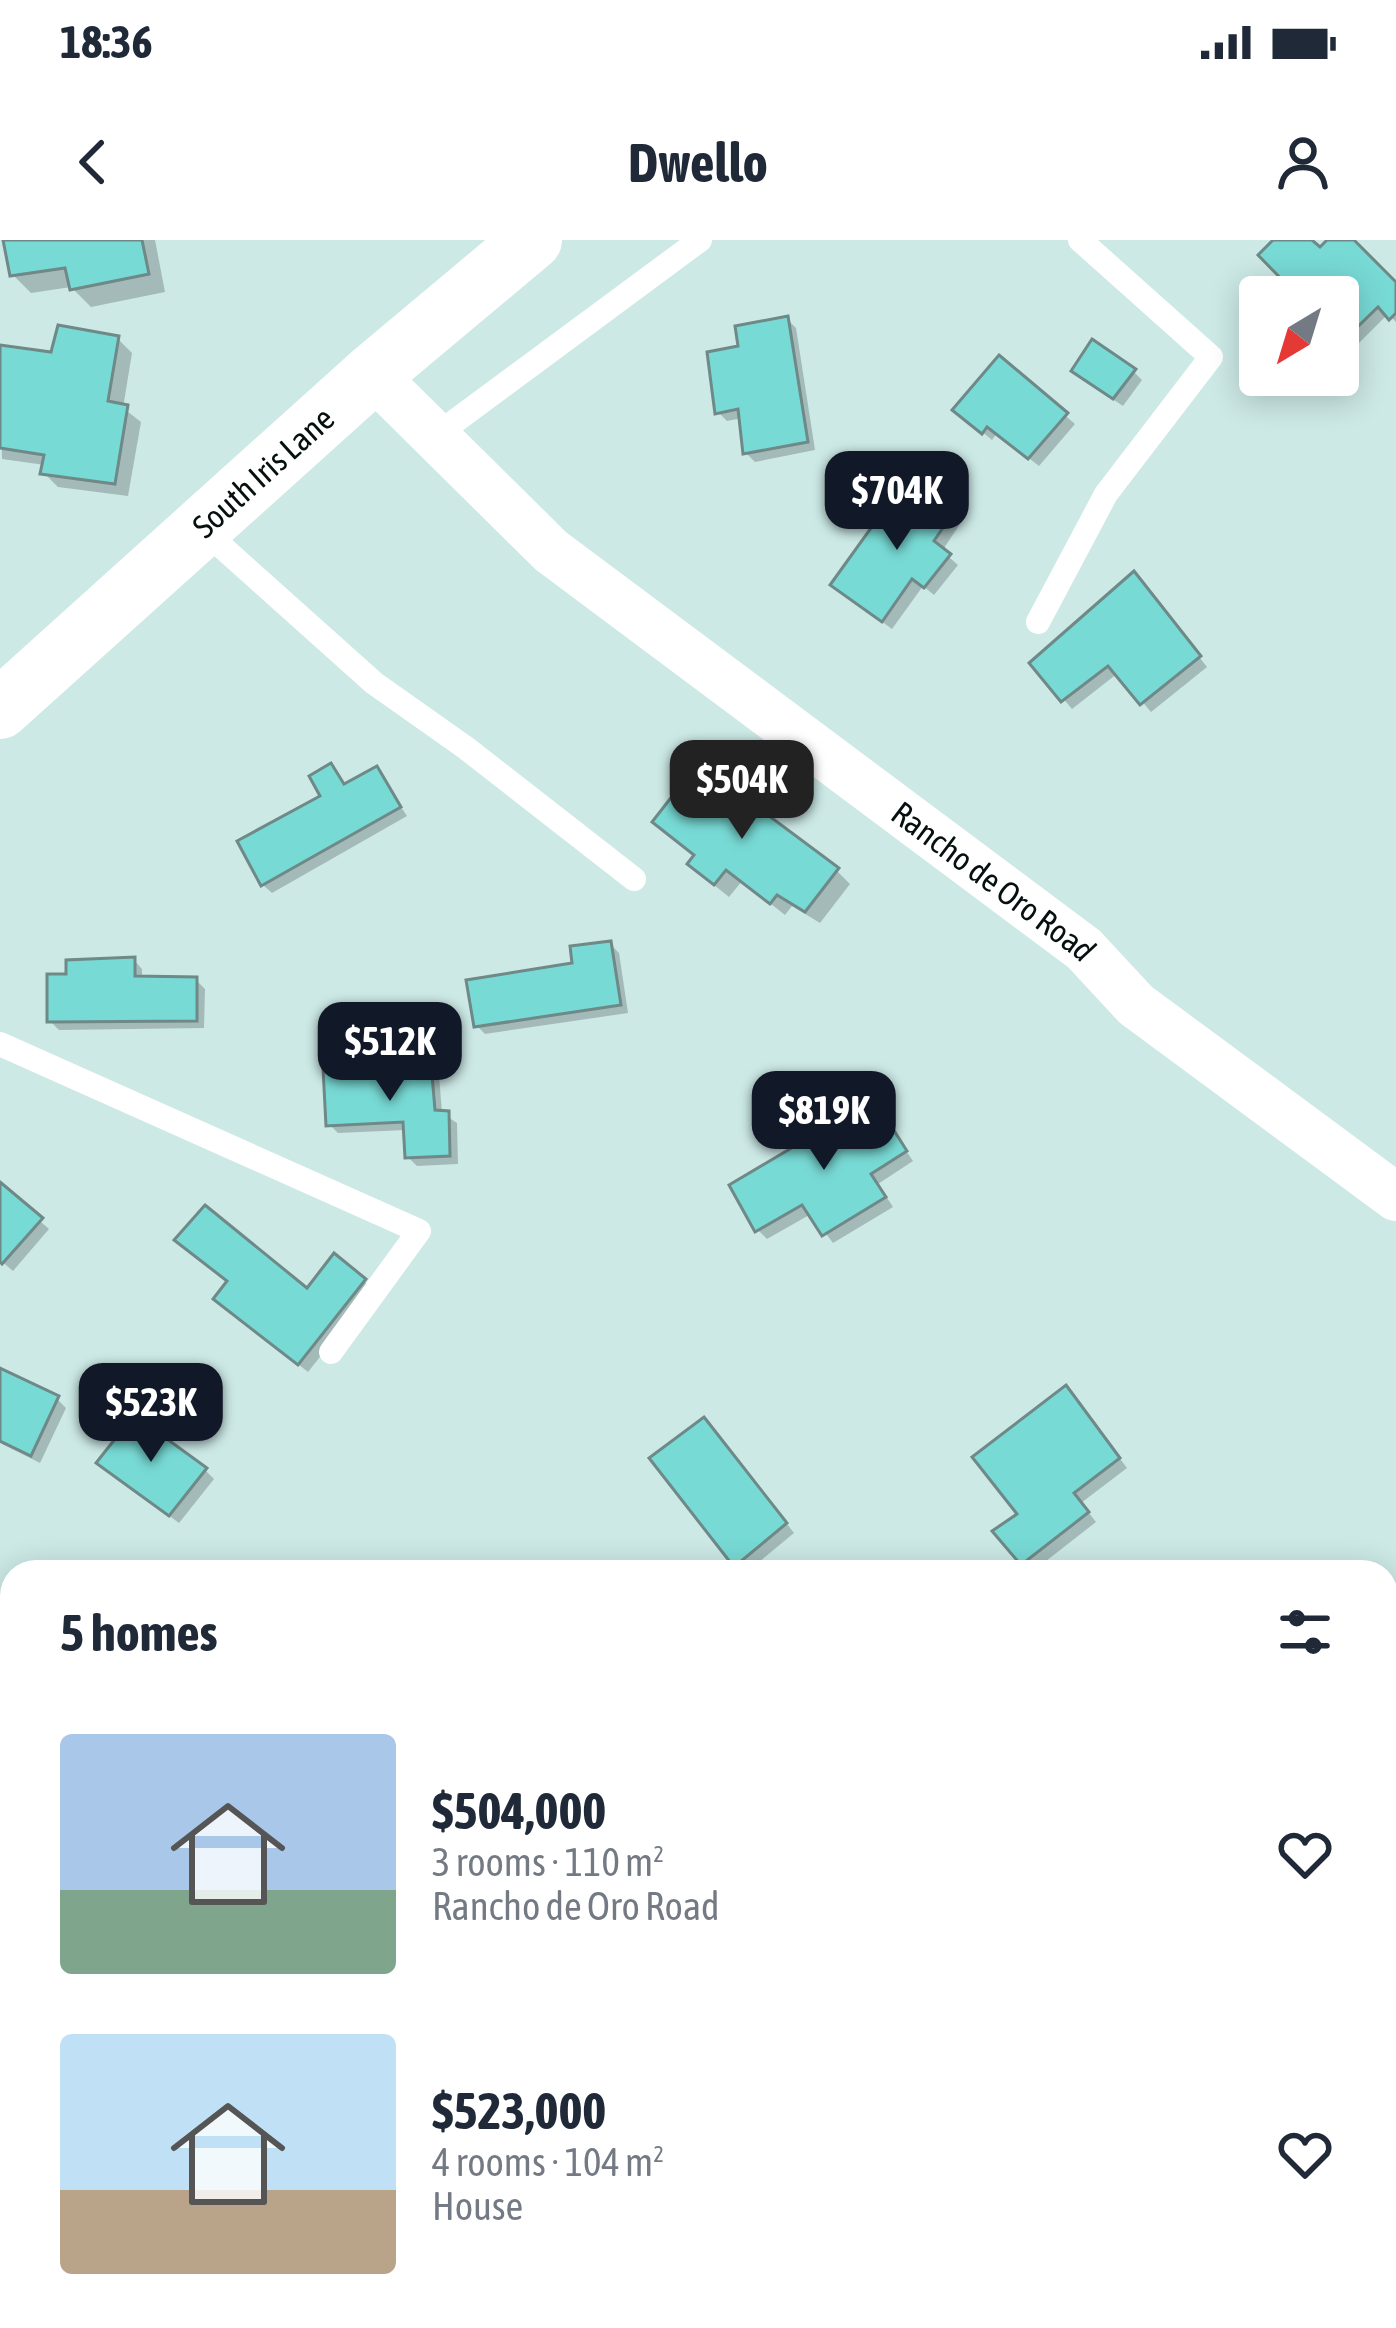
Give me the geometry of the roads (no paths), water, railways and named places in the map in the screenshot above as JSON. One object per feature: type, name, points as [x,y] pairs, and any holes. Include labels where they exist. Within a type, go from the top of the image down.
[{"type":"street","name":"South Iris Lane","points":[[0,709],[526,242]]},
{"type":"street","name":"Rancho de Oro Road","points":[[372,374],[551,551],[1084,950],[1136,1005],[1396,1197]]},
{"type":"lane","points":[[435,436],[700,240]]},
{"type":"lane","points":[[1038,622],[1106,494],[1211,357],[1080,240]]},
{"type":"lane","points":[[202,529],[374,683],[634,879]]},
{"type":"lane","points":[[0,1044],[419,1231],[331,1352]]}]
